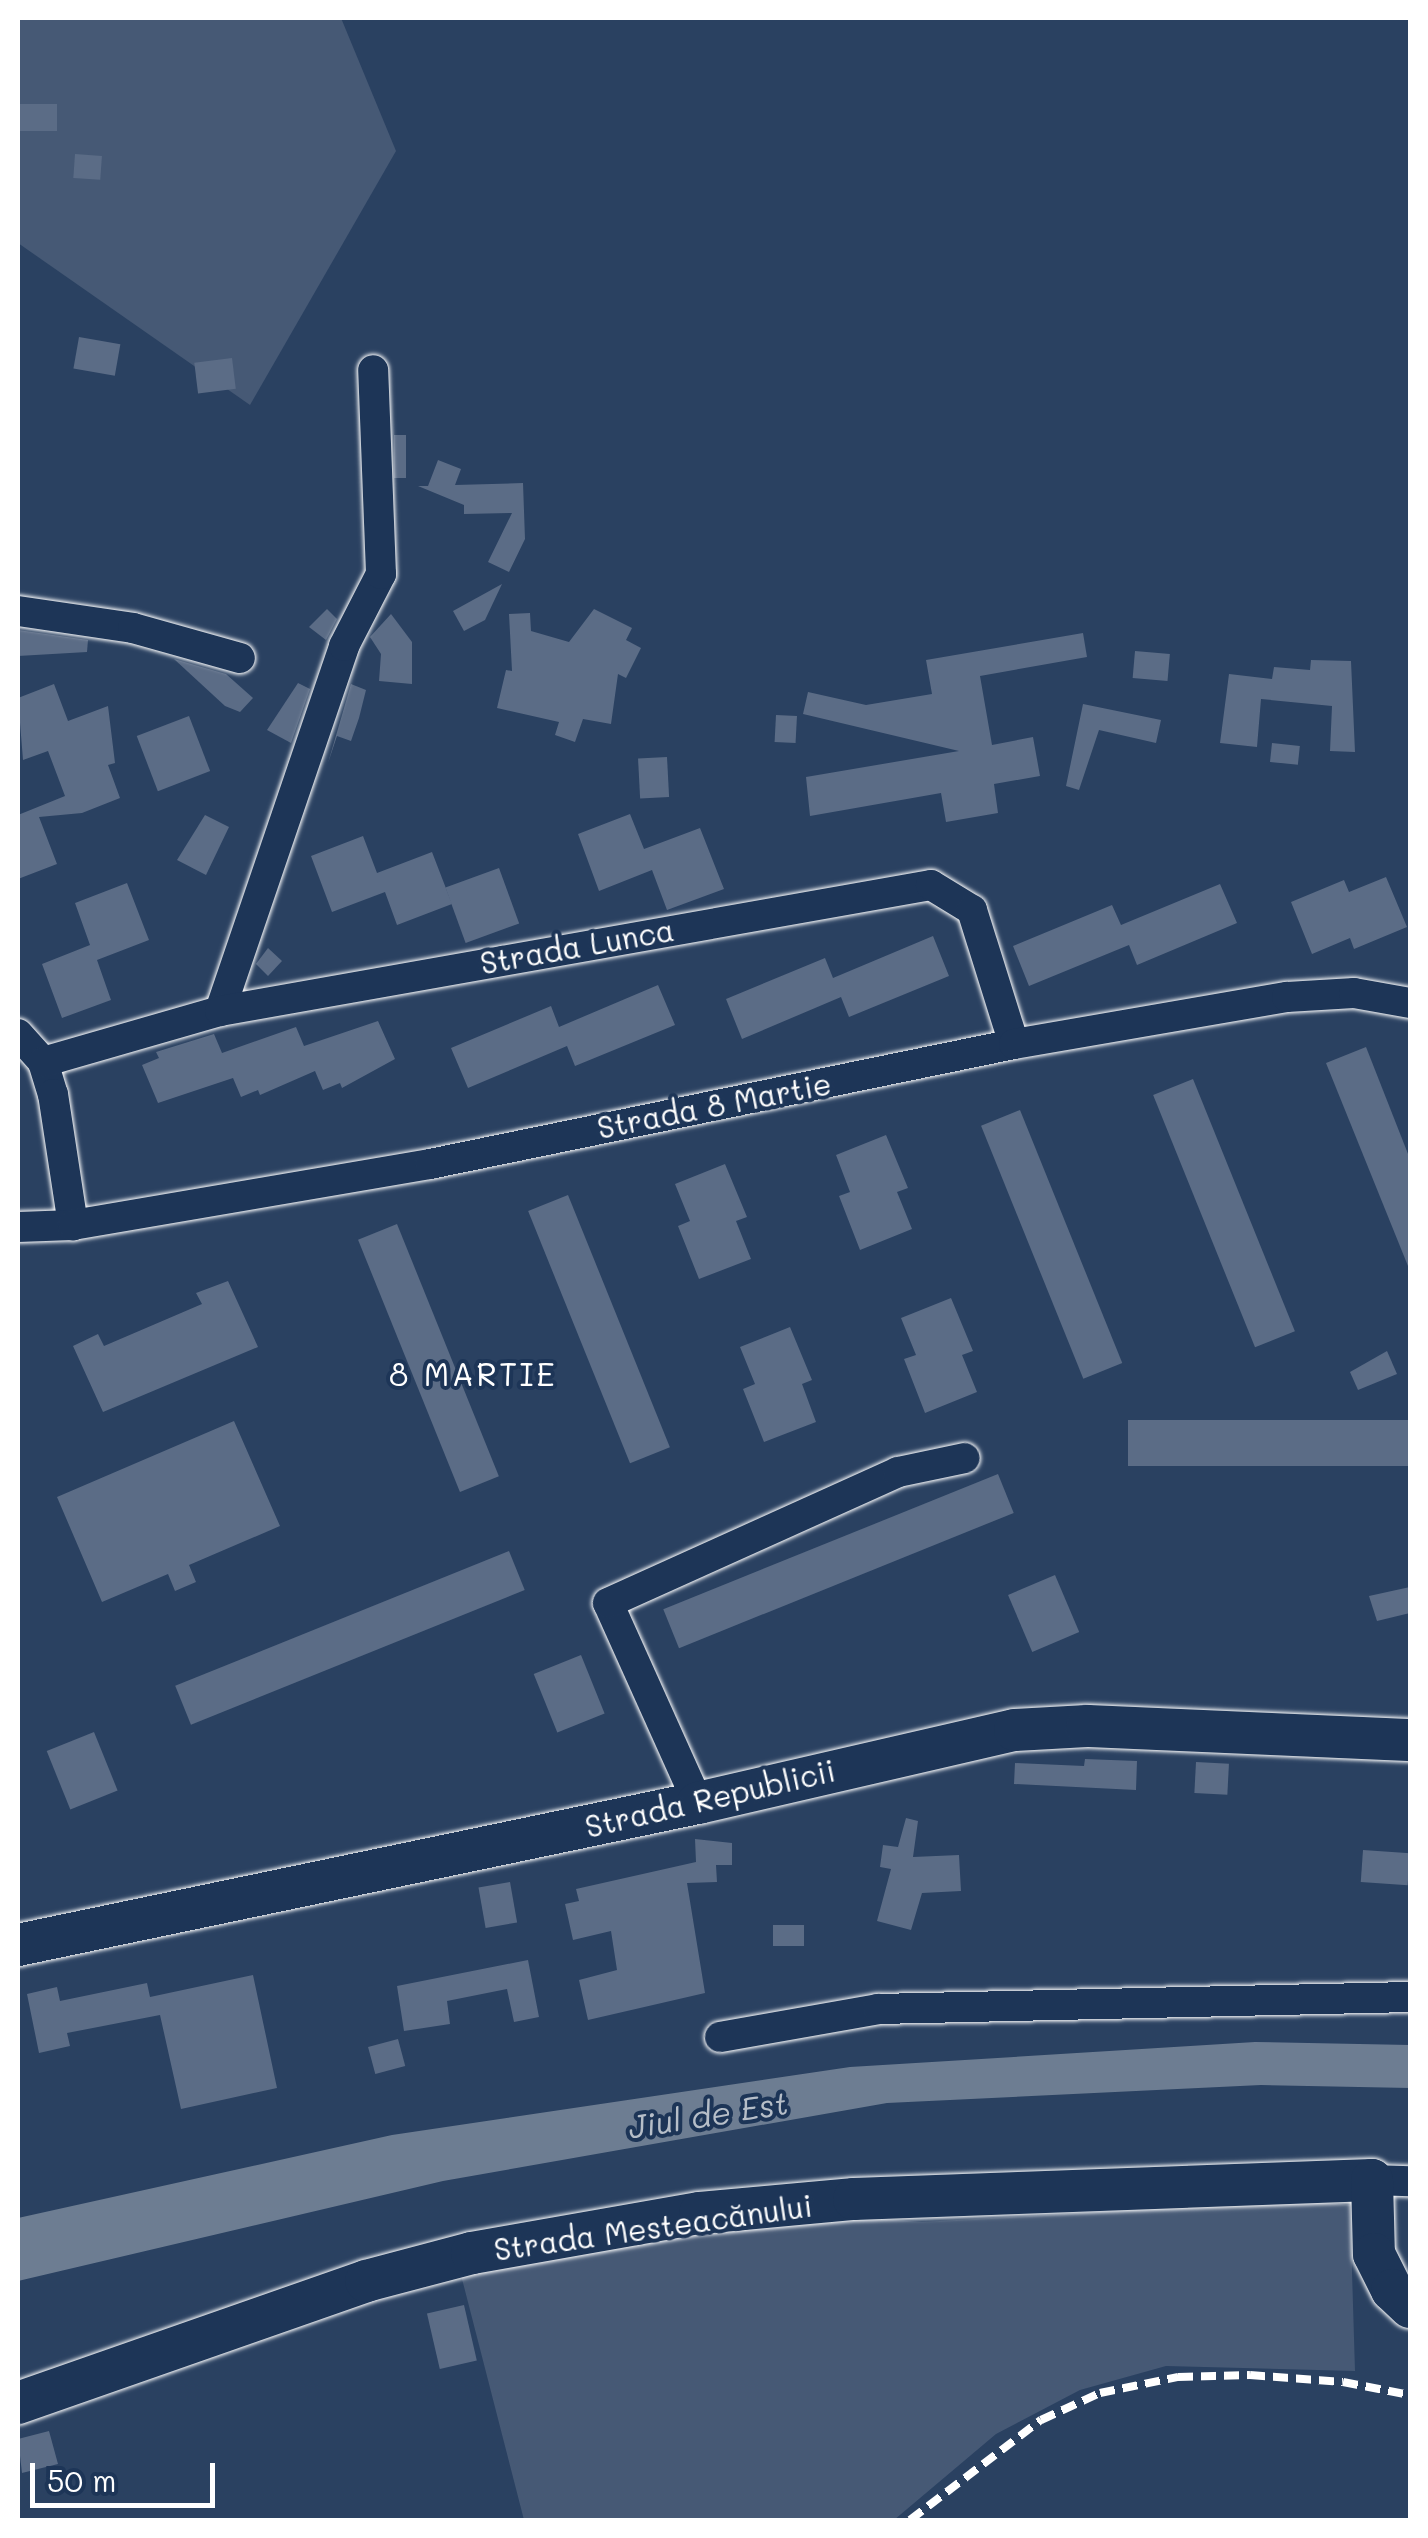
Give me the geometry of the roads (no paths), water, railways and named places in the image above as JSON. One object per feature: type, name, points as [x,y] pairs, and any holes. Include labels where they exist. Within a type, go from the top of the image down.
[{"type":"street","points":[[220,1011],[344,646],[381,574],[373,370]]},
{"type":"street","points":[[18,611],[133,628],[240,658]]},
{"type":"street","name":"Strada Lunca","points":[[43,1062],[220,1011],[931,885],[972,910],[1014,1044]]},
{"type":"street","name":"Strada 8 Martie","points":[[18,1227],[73,1225],[430,1164],[1014,1044],[1287,998],[1354,993],[1410,1003]]},
{"type":"street","points":[[18,1034],[43,1062],[73,1225]]},
{"type":"street","points":[[698,1803],[608,1603],[898,1472],[964,1458]]},
{"type":"street","name":"Strada Republicii","points":[[18,1945],[698,1803],[1015,1730],[1087,1726],[1410,1740]]},
{"type":"street","points":[[720,2037],[878,2008],[1410,1997]]},
{"type":"street","points":[[1392,2181],[1374,2254],[1392,2290],[1410,2308]]},
{"type":"street","name":"Strada Mesteacănului","points":[[18,2403],[366,2281],[472,2254],[700,2213],[854,2198],[1392,2181]]},
{"type":"water","name":"Jiul de Est","points":[[1255,2042],[1410,2045],[1410,2088],[1261,2085],[887,2103],[443,2181],[18,2281],[18,2218],[392,2135],[850,2067]]},
{"type":"railway","points":[[910,2520],[1041,2420],[1100,2393],[1178,2377],[1250,2375],[1343,2382],[1410,2395]]},
{"type":"district","name":"8 MARTIE","points":[[473,1373]]}]
